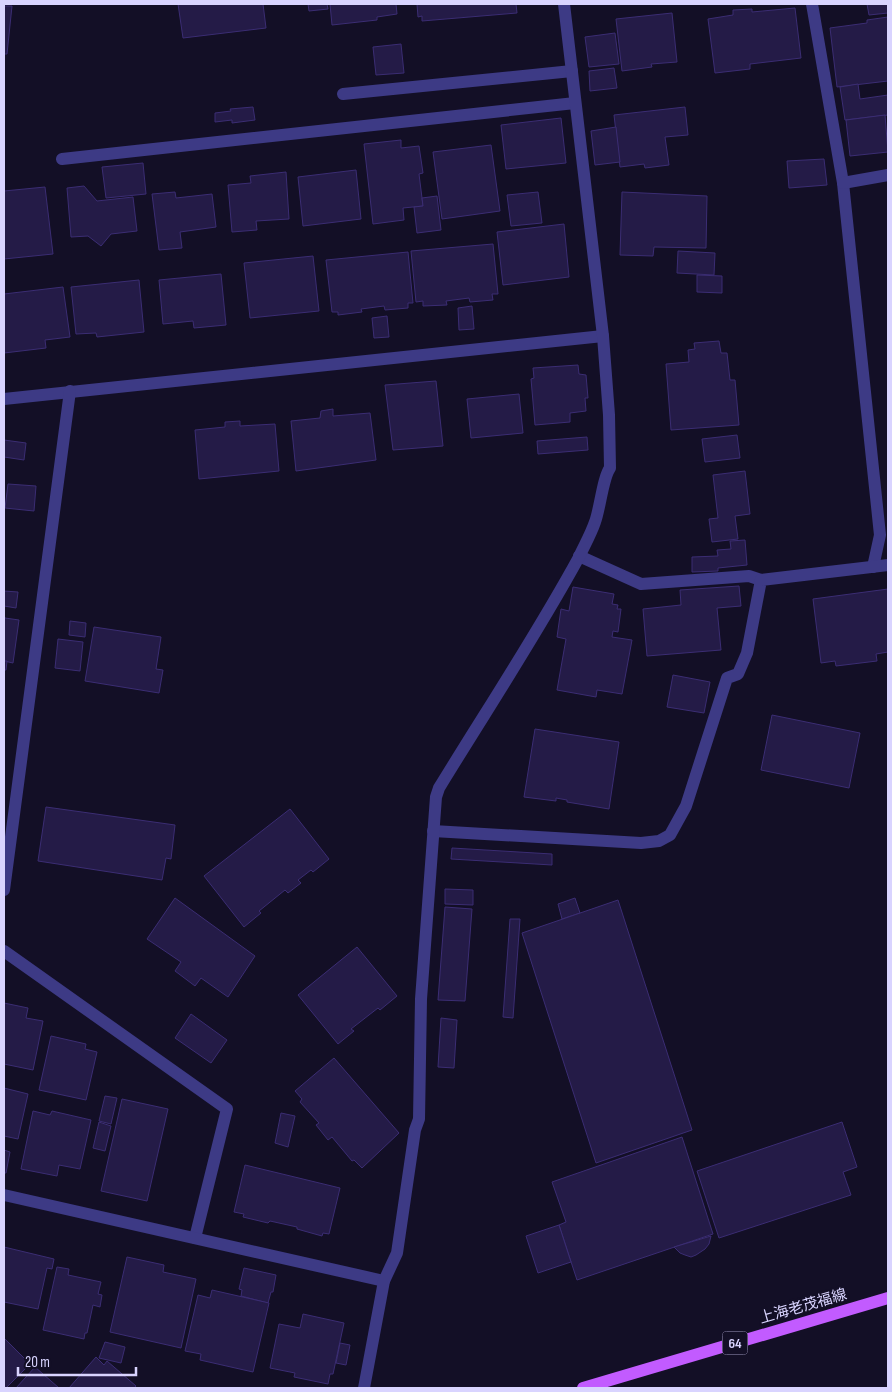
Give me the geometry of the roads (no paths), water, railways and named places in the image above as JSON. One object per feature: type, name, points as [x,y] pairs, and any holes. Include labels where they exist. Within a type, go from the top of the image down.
[{"type":"main road","name":"上海老茂福線","points":[[583,1388],[888,1298]]},
{"type":"street","points":[[364,1388],[384,1281],[397,1253],[415,1130],[419,1119],[420,999],[434,807],[439,788],[535,633],[579,556],[595,523],[606,472],[610,468],[609,415],[603,336],[564,4]]},
{"type":"street","points":[[812,4],[843,183],[880,535],[873,567]]},
{"type":"street","points":[[343,94],[572,71]]},
{"type":"street","points":[[62,159],[575,103]]},
{"type":"street","points":[[843,183],[888,176]]},
{"type":"street","points":[[4,399],[603,336]]},
{"type":"street","points":[[4,890],[70,391]]},
{"type":"street","points":[[579,556],[641,584],[749,576],[761,580],[888,565]]},
{"type":"street","points":[[433,831],[641,843],[660,841],[670,835],[686,806],[727,678],[738,674],[747,653],[761,580]]},
{"type":"street","points":[[4,951],[227,1109],[195,1238]]},
{"type":"street","points":[[4,1195],[384,1281]]}]
